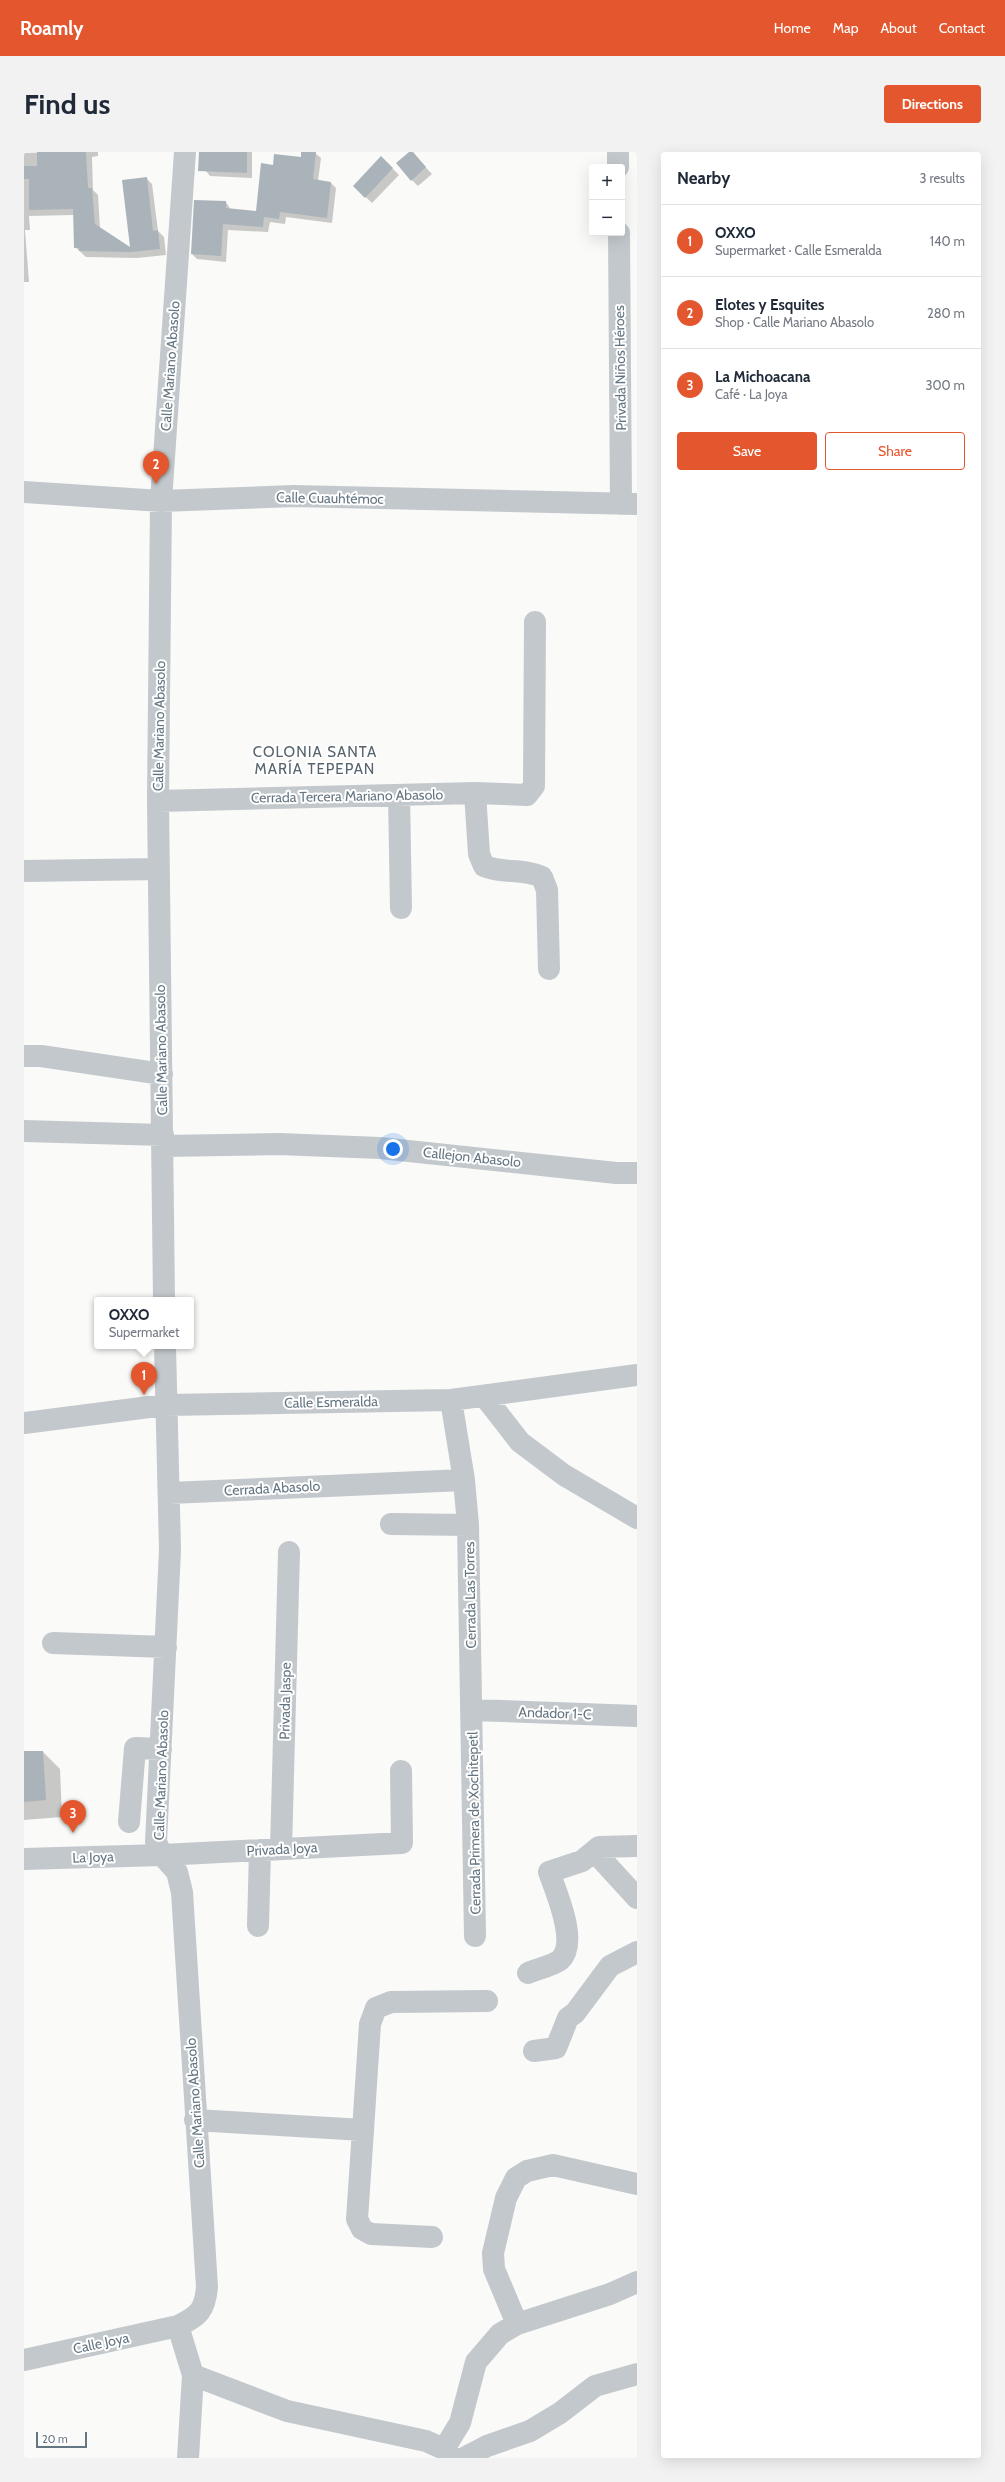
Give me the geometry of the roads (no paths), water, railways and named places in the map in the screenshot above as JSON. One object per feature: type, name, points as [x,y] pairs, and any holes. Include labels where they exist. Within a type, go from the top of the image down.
[{"type":"street","name":"Calle Mariano Abasolo","points":[[164,1297],[158,801],[161,500],[185,152]]},
{"type":"street","points":[[618,152],[618,164]]},
{"type":"street","name":"Privada Niños Héroes","points":[[619,236],[628,336],[629,504]]},
{"type":"street","name":"Calle Cuauhtémoc","points":[[24,492],[161,500],[294,496],[629,504]]},
{"type":"street","name":"Cerrada Tercera Mariano Abasolo","points":[[158,801],[475,793],[527,794],[534,786],[535,622]]},
{"type":"street","points":[[475,793],[479,854],[484,866],[494,871],[530,871],[542,877],[547,890],[549,969]]},
{"type":"street","points":[[399,795],[401,908]]},
{"type":"street","points":[[24,871],[159,869]]},
{"type":"street","points":[[24,1056],[41,1056],[162,1074]]},
{"type":"street","name":"Callejon Abasolo","points":[[24,1131],[163,1140],[380,1148],[616,1173],[637,1173]]},
{"type":"street","name":"Calle Mariano Abasolo","points":[[165,1349],[165,1405],[170,1493],[166,1647],[156,1842],[162,1855],[178,1872],[182,1892],[195,2120],[207,2287],[205,2304],[195,2318],[178,2326]]},
{"type":"street","name":"Calle Esmeralda","points":[[24,1423],[165,1405],[451,1400],[485,1397],[637,1375]]},
{"type":"street","points":[[485,1397],[520,1442],[564,1475],[637,1518]]},
{"type":"street","name":"Cerrada Las Torres","points":[[451,1400],[464,1480],[468,1525],[473,1710]]},
{"type":"street","name":"Cerrada Abasolo","points":[[170,1493],[464,1480]]},
{"type":"street","points":[[391,1524],[468,1525]]},
{"type":"street","name":"Privada Jaspe","points":[[281,1849],[289,1552]]},
{"type":"street","points":[[53,1643],[166,1647]]},
{"type":"street","name":"Andador 1-C","points":[[473,1710],[637,1716]]},
{"type":"street","name":"Cerrada Primera de Xochitepetl","points":[[473,1710],[475,1936]]},
{"type":"street","points":[[129,1822],[135,1748],[161,1749]]},
{"type":"street","name":"Privada Joya","points":[[162,1855],[402,1843],[401,1771]]},
{"type":"street","points":[[528,1973],[560,1960],[567,1946],[566,1922],[549,1872],[582,1861],[599,1847],[637,1846]]},
{"type":"street","points":[[258,1926],[260,1850]]},
{"type":"street","points":[[594,1851],[637,1898]]},
{"type":"street","name":"La Joya","points":[[24,1859],[162,1855]]},
{"type":"street","points":[[534,2051],[556,2048],[568,2018],[575,2013],[610,1966],[637,1952]]},
{"type":"street","points":[[432,2237],[371,2234],[362,2229],[357,2219],[370,2024],[376,2008],[391,2002],[487,2001]]},
{"type":"street","points":[[195,2120],[363,2130]]},
{"type":"street","points":[[517,2324],[494,2269],[493,2261],[506,2198],[516,2178],[527,2171],[552,2166],[637,2184]]},
{"type":"street","points":[[193,2375],[286,2411],[426,2441],[448,2454],[460,2423],[476,2362],[500,2334],[517,2324],[610,2294],[637,2282]]},
{"type":"street","points":[[178,2326],[193,2375],[188,2458]]},
{"type":"street","name":"Calle Joya","points":[[24,2360],[178,2326]]},
{"type":"street","points":[[464,2458],[487,2446],[530,2431],[560,2413],[595,2386],[637,2374]]},
{"type":"place","name":"Elotes y Esquites","points":[[156,484]]},
{"type":"place","name":"OXXO","points":[[144,1395]]},
{"type":"place","name":"La Michoacana","points":[[73,1833]]},
{"type":"district","name":"COLONIA SANTA MARÍA TEPEPAN","points":[[315,760]]}]
